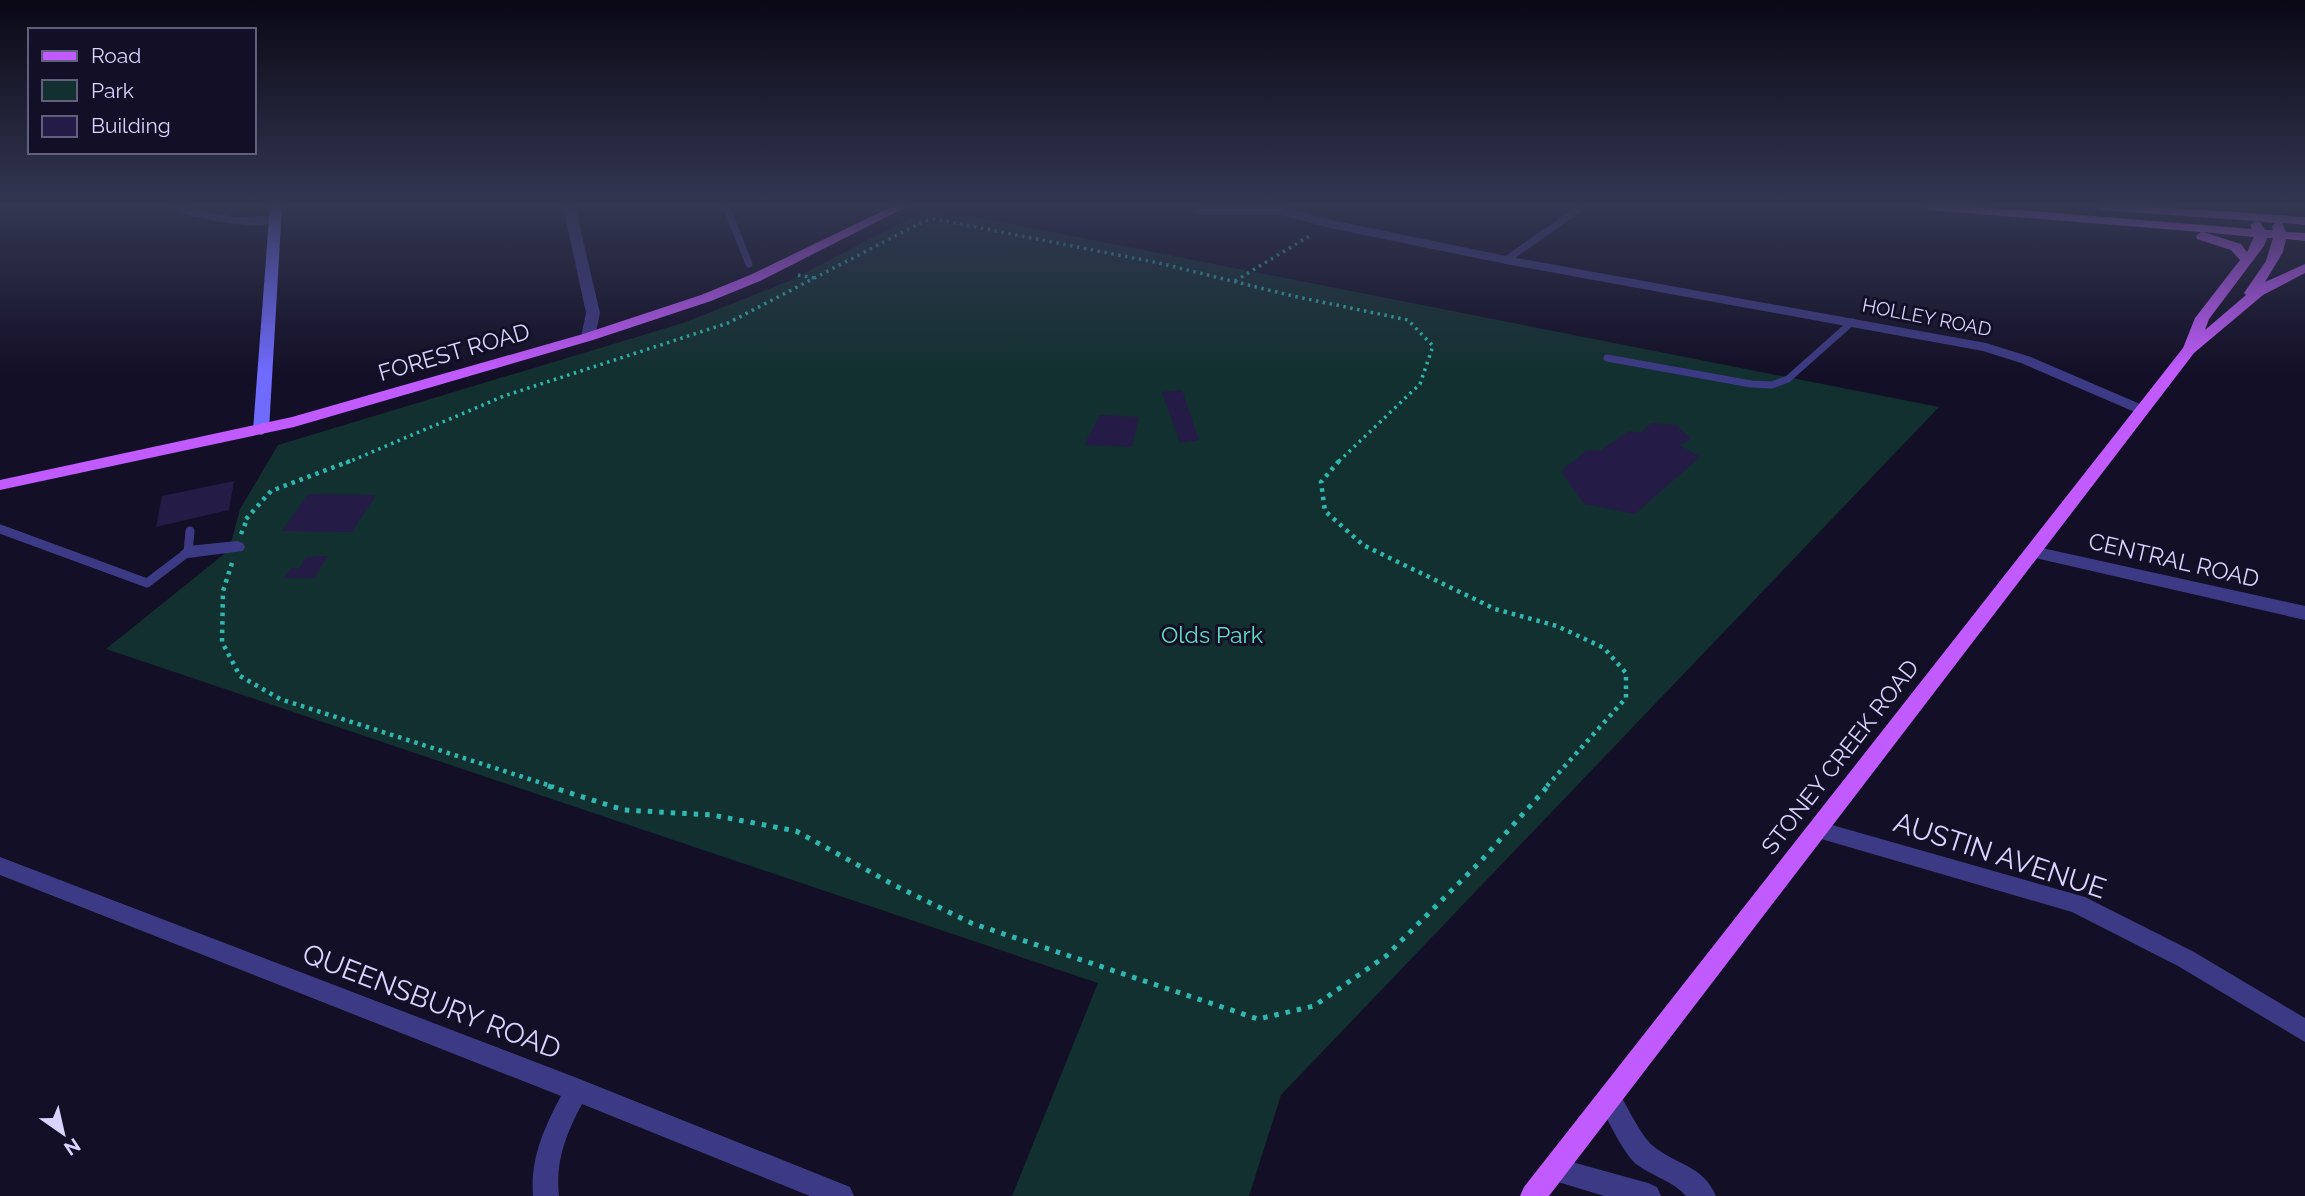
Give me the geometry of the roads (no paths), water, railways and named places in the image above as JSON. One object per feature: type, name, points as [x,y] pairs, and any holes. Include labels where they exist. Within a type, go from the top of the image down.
[{"type":"main road","name":"FOREST ROAD","points":[[0,485],[261,430],[588,337],[675,309],[755,278],[788,262]]},
{"type":"main road","name":"STONEY CREEK ROAD","points":[[2189,350],[2202,318],[2246,262]]},
{"type":"main road","name":"STONEY CREEK ROAD","points":[[2244,306],[2270,262]]},
{"type":"main road","name":"STONEY CREEK ROAD","points":[[1533,1196],[2189,350],[2268,284],[2286,273],[2305,268]]},
{"type":"street","points":[[261,430],[273,262]]},
{"type":"street","points":[[582,262],[593,313],[588,337]]},
{"type":"street","name":"HOLLEY ROAD","points":[[1516,262],[1986,347],[2026,360],[2142,410]]},
{"type":"street","points":[[188,552],[237,547]]},
{"type":"street","name":"CENTRAL ROAD","points":[[2033,552],[2305,613]]},
{"type":"street","name":"AUSTIN AVENUE","points":[[1818,830],[2077,904],[2186,959],[2305,1031]]},
{"type":"street","name":"QUEENSBURY ROAD","points":[[0,866],[577,1090],[841,1196]]},
{"type":"street","points":[[546,1196],[543,1178],[549,1147],[577,1090]]},
{"type":"street","points":[[1609,1098],[1642,1153],[1670,1171],[1685,1176],[1703,1196]]},
{"type":"street","points":[[1553,1169],[1648,1196]]},
{"type":"lane","points":[[1607,358],[1751,384],[1772,385],[1788,379],[1852,322]]},
{"type":"lane","points":[[0,529],[147,583],[188,552],[190,531]]},
{"type":"park label","name":"Olds Park","points":[[1212,635]]}]
